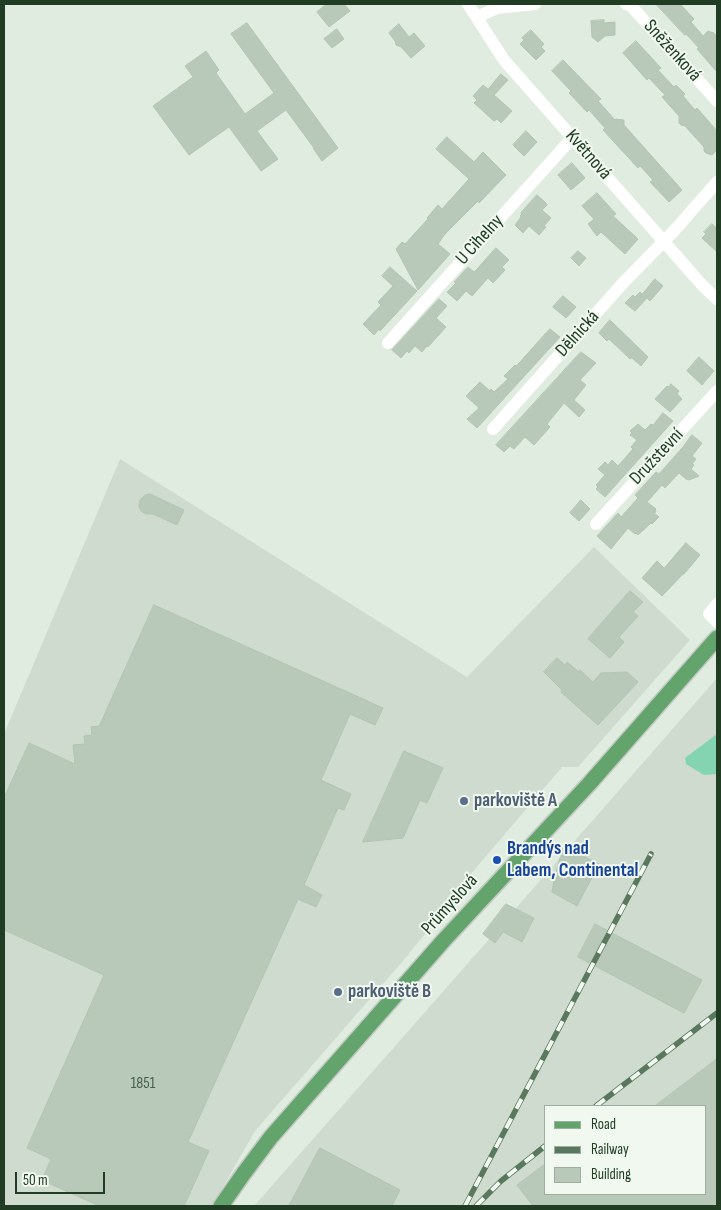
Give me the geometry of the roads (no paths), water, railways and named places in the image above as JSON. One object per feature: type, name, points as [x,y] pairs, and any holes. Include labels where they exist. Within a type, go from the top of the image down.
[{"type":"main road","name":"Průmyslová","points":[[221,1206],[271,1137],[463,919],[589,784],[717,638]]},
{"type":"street","name":"Květnová","points":[[468,4],[504,60],[703,286],[717,299]]},
{"type":"street","points":[[477,17],[497,8],[535,4]]},
{"type":"street","name":"Sněženková","points":[[626,4],[631,6],[717,101]]},
{"type":"street","name":"U Cihelny","points":[[388,343],[573,138]]},
{"type":"street","name":"Dělnická","points":[[493,429],[624,282],[717,182]]},
{"type":"street","name":"Družstevní","points":[[596,524],[717,391]]},
{"type":"street","points":[[717,604],[709,614],[717,622]]},
{"type":"railway","points":[[465,1206],[651,854]]},
{"type":"railway","points":[[597,1105],[717,1013]]},
{"type":"railway","points":[[476,1206],[501,1181],[544,1147]]},
{"type":"place","name":"parkoviště A","points":[[464,801]]},
{"type":"place","name":"Brandýs nad Labem, Continental","points":[[497,860]]},
{"type":"place","name":"parkoviště B","points":[[338,992]]}]
